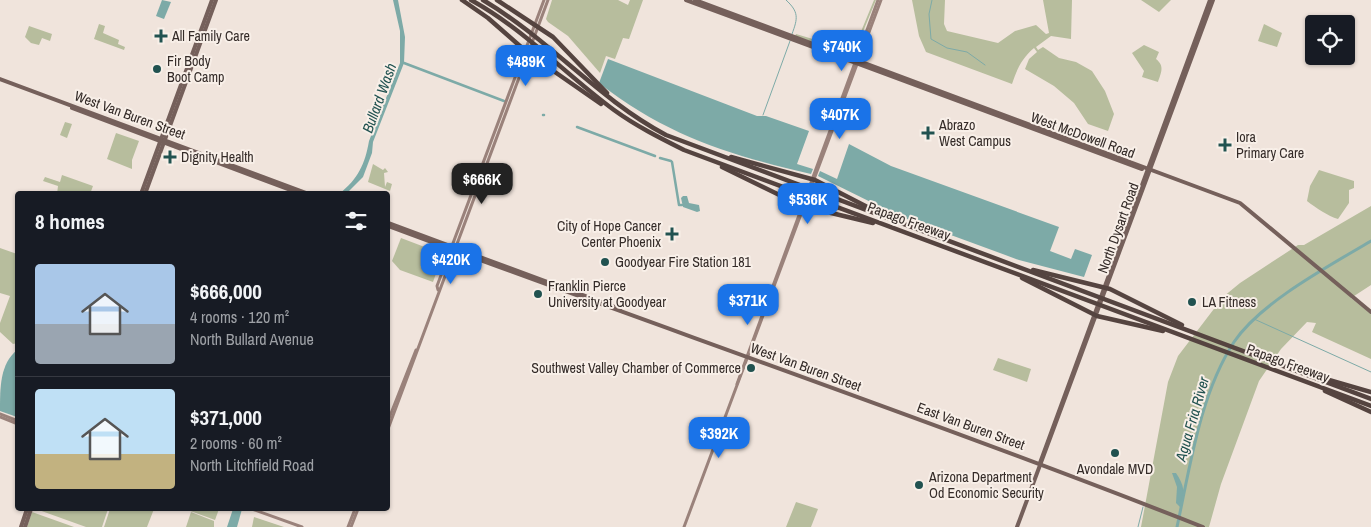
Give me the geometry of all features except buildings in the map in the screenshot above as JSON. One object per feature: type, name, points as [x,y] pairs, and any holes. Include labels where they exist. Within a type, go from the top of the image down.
[{"type":"highway","points":[[462,0],[482,14],[527,53],[628,120]]},
{"type":"highway","name":"Papago Freeway","points":[[470,0],[529,36]]},
{"type":"highway","points":[[474,0],[529,36]]},
{"type":"highway","name":"Papago Freeway","points":[[483,0],[529,36],[628,120],[691,152],[734,165]]},
{"type":"highway","points":[[497,0],[538,25],[557,41],[604,91],[639,119]]},
{"type":"highway","points":[[536,42],[615,108],[640,125],[679,145],[743,169],[803,206],[896,229]]},
{"type":"highway","name":"Papago Freeway","points":[[536,42],[615,103],[666,135],[709,152],[743,169],[813,195],[896,222],[1012,265],[1094,300]]},
{"type":"highway","points":[[743,169],[813,179],[896,222]]},
{"type":"highway","points":[[813,195],[1094,300]]},
{"type":"highway","name":"Papago Freeway","points":[[813,195],[896,229],[1189,333],[1275,367],[1295,370],[1371,399]]},
{"type":"highway","points":[[992,264],[1095,315],[1189,333]]},
{"type":"highway","points":[[1012,265],[1105,288],[1189,333]]},
{"type":"highway","name":"Papago Freeway","points":[[1189,333],[1208,338],[1294,377],[1371,404]]},
{"type":"highway","points":[[1275,367],[1371,404]]},
{"type":"highway","points":[[1295,370],[1371,392]]},
{"type":"highway","points":[[1294,377],[1371,412]]},
{"type":"main road","points":[[144,191],[212,0]]},
{"type":"main road","points":[[162,141],[216,0]]},
{"type":"main road","points":[[454,249],[498,126],[547,0]]},
{"type":"main road","name":"West McDowell Road","points":[[686,0],[732,15]]},
{"type":"main road","name":"West McDowell Road","points":[[695,0],[759,26],[1247,208],[1371,312]]},
{"type":"main road","points":[[684,527],[880,0]]},
{"type":"main road","name":"North Dysart Road","points":[[1040,463],[1086,345],[1095,315],[1212,0]]},
{"type":"main road","points":[[206,26],[207,13]]},
{"type":"main road","points":[[199,46],[200,33]]},
{"type":"main road","points":[[390,424],[438,290],[437,287],[496,142],[527,53]]},
{"type":"main road","name":"West Van Buren Street","points":[[0,80],[293,191]]},
{"type":"main road","points":[[496,142],[498,126]]},
{"type":"main road","name":"West Van Buren Street","points":[[197,154],[301,191]]},
{"type":"main road","points":[[747,358],[759,330],[763,312],[803,206]]},
{"type":"main road","name":"West Van Buren Street","points":[[390,225],[554,288],[602,304]]},
{"type":"main road","name":"West Van Buren Street","points":[[454,249],[747,358],[894,410]]},
{"type":"main road","points":[[554,288],[562,288]]},
{"type":"main road","name":"North Dysart Road","points":[[1017,527],[1086,334],[1095,315]]},
{"type":"main road","points":[[1086,334],[1086,345]]},
{"type":"main road","points":[[390,416],[416,350]]},
{"type":"main road","name":"East Van Buren Street","points":[[894,410],[1040,463]]},
{"type":"main road","points":[[0,416],[15,421]]},
{"type":"main road","points":[[1040,463],[1203,527]]},
{"type":"main road","points":[[23,527],[28,511]]},
{"type":"main road","points":[[258,511],[302,527]]},
{"type":"main road","points":[[350,527],[355,511]]},
{"type":"green space","points":[[552,0],[618,0],[628,5],[630,0],[643,0],[629,39],[623,38],[615,59],[606,56],[600,73],[568,36],[546,19]]},
{"type":"green space","points":[[874,0],[876,0],[853,56],[795,36],[796,34],[853,51]]},
{"type":"green space","points":[[912,0],[945,0],[944,24],[947,31],[998,43],[1015,31],[1036,25],[1046,34],[1049,33],[1043,0],[1072,0],[1071,39],[1051,36],[1036,47],[1038,50],[1043,47],[1059,58],[1076,62],[1092,71],[1105,91],[1114,114],[1108,131],[1088,124],[1074,103],[1054,86],[1025,69],[1029,59],[1037,52],[1034,48],[1020,64],[1012,84],[926,52],[919,36]]},
{"type":"green space","points":[[1141,0],[1171,0],[1159,12]]},
{"type":"green space","points":[[99,24],[105,26],[103,33],[119,40],[118,44],[125,47],[124,50],[94,39]]},
{"type":"green space","points":[[1264,24],[1282,33],[1277,47],[1258,41]]},
{"type":"green space","points":[[29,26],[52,34],[50,41],[42,38],[39,45],[31,43],[25,37]]},
{"type":"green space","points":[[1144,45],[1159,52],[1156,59],[1161,64],[1162,70],[1158,82],[1142,77],[1144,71],[1132,53]]},
{"type":"green space","points":[[65,122],[72,124],[67,138],[60,135]]},
{"type":"green space","points":[[116,133],[139,141],[132,160],[132,169],[107,159]]},
{"type":"green space","points":[[373,164],[383,170],[385,168],[388,172],[384,173],[385,187],[387,182],[392,184],[390,191],[368,182]]},
{"type":"green space","points":[[1319,170],[1354,181],[1354,188],[1349,190],[1349,203],[1338,219],[1322,212],[1307,201],[1310,186]]},
{"type":"green space","points":[[62,175],[93,186],[91,191],[57,191],[58,186],[43,181],[45,177],[60,182]]},
{"type":"green space","points":[[1371,206],[1371,285],[1351,298],[1371,314],[1371,359],[1312,332],[1316,323],[1307,322],[1281,349],[1259,381],[1221,484],[1209,527],[1141,527],[1168,382],[1178,356],[1223,297],[1240,283],[1298,245],[1304,245]]},
{"type":"green space","points":[[401,238],[443,254],[433,282],[400,270],[392,261]]},
{"type":"green space","points":[[0,248],[15,253],[15,344],[13,344],[0,332],[0,323],[10,296],[0,293]]},
{"type":"green space","points":[[998,358],[1031,369],[1027,382],[993,370]]},
{"type":"green space","points":[[796,502],[818,509],[811,527],[786,527]]},
{"type":"green space","points":[[42,511],[107,511],[102,527],[86,527]]},
{"type":"green space","points":[[109,511],[153,511],[147,527],[104,527]]},
{"type":"green space","points":[[190,511],[218,511],[215,520]]},
{"type":"green space","points":[[32,512],[74,527],[27,527]]},
{"type":"green space","points":[[191,512],[214,521],[214,527],[186,527]]},
{"type":"green space","points":[[254,517],[284,527],[252,527]]},
{"type":"water","points":[[162,0],[171,2],[164,19],[156,16]]},
{"type":"water","points":[[393,0],[398,0],[405,37],[404,63],[373,142],[372,153],[363,177],[349,191],[342,191],[356,177],[363,164],[369,141],[400,63],[400,31]]},
{"type":"water","points":[[608,59],[757,116],[766,116],[809,131],[797,164],[813,169],[811,174],[726,151],[674,130],[649,117],[599,83]]},
{"type":"water","points":[[849,144],[891,166],[1059,227],[1050,251],[1071,259],[1075,249],[1092,255],[1084,277],[1019,260],[899,216],[818,176],[820,171],[837,179]]},
{"type":"water","points":[[687,196],[689,203],[699,205],[700,211],[697,212],[683,207],[681,198]]},
{"type":"water","points":[[15,352],[15,416],[0,411],[2,377],[11,356]]},
{"type":"water","points":[[1172,473],[1176,473],[1182,485],[1183,497],[1180,507],[1176,503],[1177,487]]},
{"type":"water","points":[[232,511],[241,511],[237,527],[227,527]]},
{"type":"waterway","points":[[786,0],[793,8],[796,16],[792,34]]},
{"type":"waterway","points":[[932,0],[929,14],[931,39],[947,48],[967,52],[985,65]]},
{"type":"waterway","points":[[763,115],[790,41]]},
{"type":"waterway","name":"Bullard Wash","points":[[404,63],[504,101]]},
{"type":"waterway","points":[[577,127],[655,156]]},
{"type":"waterway","points":[[660,158],[671,161]]},
{"type":"waterway","points":[[672,162],[679,205],[682,205]]},
{"type":"waterway","name":"Agua Fria River","points":[[1177,527],[1204,408],[1222,362],[1234,342],[1246,327],[1278,299],[1316,273],[1371,241]]},
{"type":"waterway","points":[[1254,319],[1371,372]]},
{"type":"waterway","points":[[1138,527],[1143,507]]},
{"type":"place","name":"All Family Care","points":[[161,36]]},
{"type":"place","name":"Fir Body Boot Camp","points":[[157,69]]},
{"type":"place","name":"Abrazo West Campus","points":[[928,133]]},
{"type":"place","name":"Iora Primary Care","points":[[1225,145]]},
{"type":"place","name":"Dignity Health","points":[[170,157]]},
{"type":"place","name":"City of Hope Cancer Center Phoenix","points":[[672,234]]},
{"type":"place","name":"Goodyear Fire Station 181","points":[[605,262]]},
{"type":"place","name":"Franklin Pierce University at Goodyear","points":[[538,294]]},
{"type":"place","name":"LA Fitness","points":[[1192,302]]},
{"type":"place","name":"Southwest Valley Chamber of Commerce","points":[[751,368]]},
{"type":"place","name":"Avondale MVD","points":[[1115,453]]},
{"type":"place","name":"Arizona Department Od Economic Security","points":[[919,485]]}]
